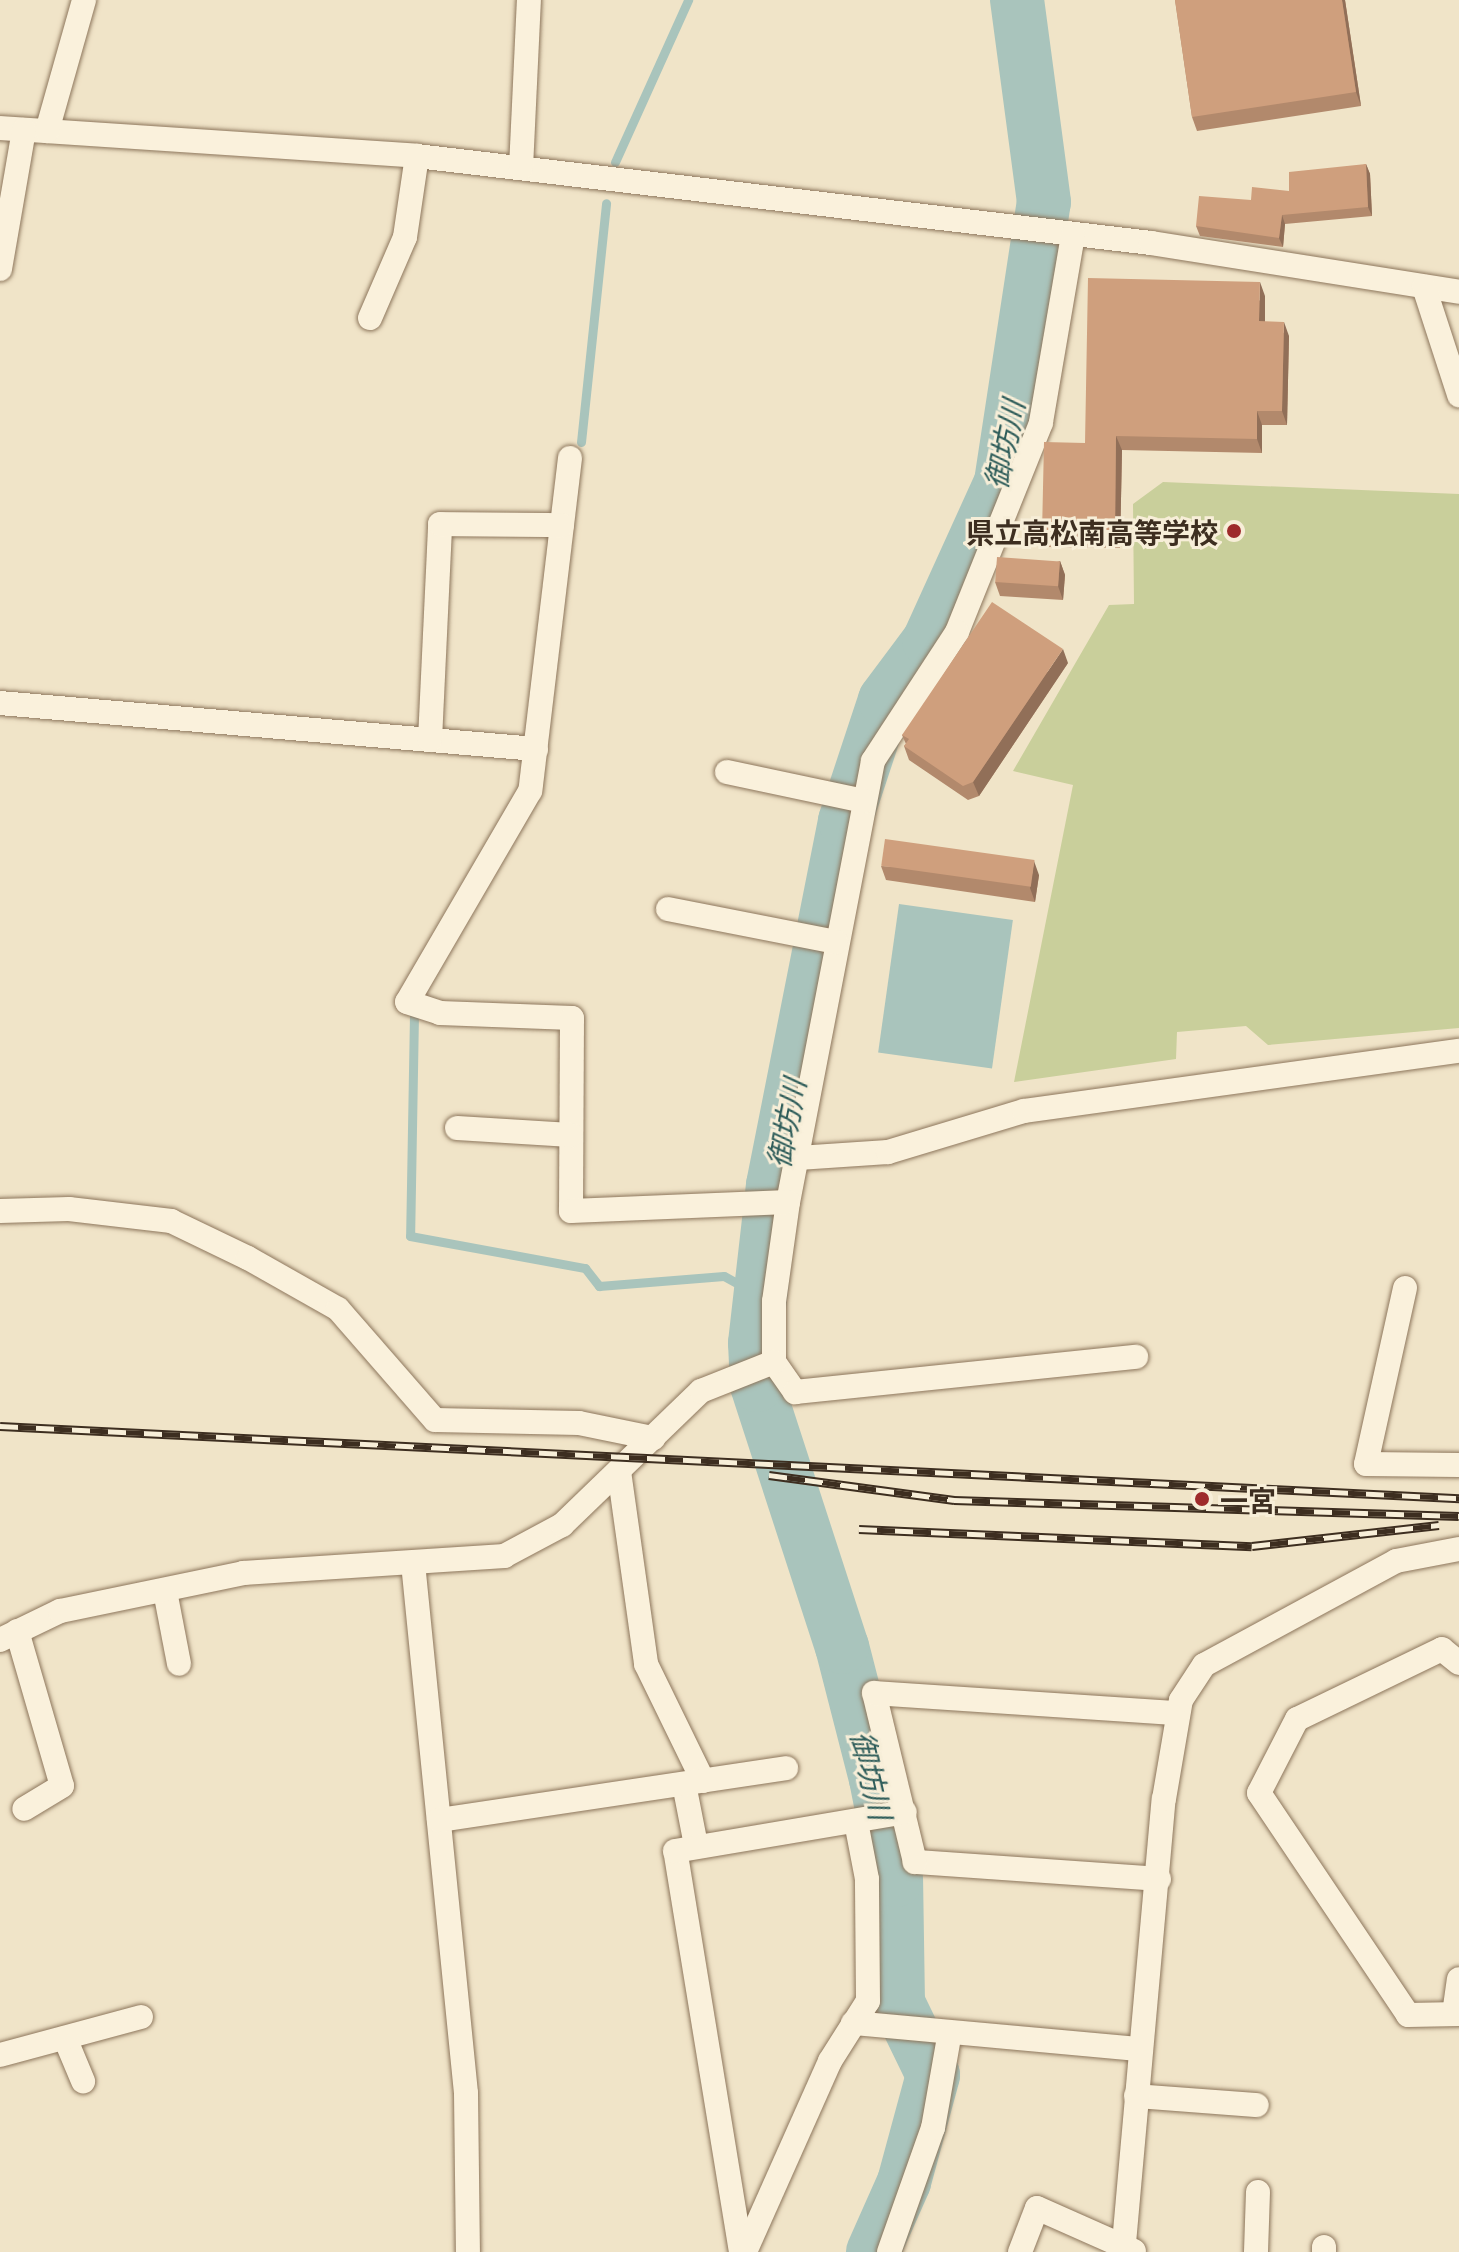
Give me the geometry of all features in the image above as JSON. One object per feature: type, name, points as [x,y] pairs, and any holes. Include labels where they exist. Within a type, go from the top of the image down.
[{"type":"street","points":[[0,269],[24,129],[84,0]]},
{"type":"street","points":[[521,168],[529,0]]},
{"type":"street","points":[[24,129],[417,156],[1070,235],[1459,292]]},
{"type":"street","points":[[370,318],[405,237],[417,156]]},
{"type":"street","points":[[1070,235],[1041,423],[957,632],[873,761],[835,941],[788,1202],[774,1301],[773,1362],[795,1392],[1136,1357]]},
{"type":"street","points":[[1424,287],[1459,395]]},
{"type":"street","points":[[570,458],[530,791],[407,1002],[440,1013],[572,1018],[571,1211],[788,1202]]},
{"type":"street","points":[[430,740],[440,524],[562,525]]},
{"type":"street","points":[[0,703],[536,749]]},
{"type":"street","points":[[727,772],[863,800]]},
{"type":"street","points":[[668,909],[835,941]]},
{"type":"street","points":[[798,1158],[888,1152],[1040,1108],[1459,1051]]},
{"type":"street","points":[[457,1128],[571,1135]]},
{"type":"street","points":[[0,1211],[69,1209],[171,1221],[338,1309],[435,1420],[579,1423],[653,1438]]},
{"type":"street","points":[[1405,1288],[1366,1464],[1459,1465]]},
{"type":"street","points":[[24,1809],[62,1786],[8,1635],[60,1611],[243,1573],[504,1556],[562,1525],[701,1391],[773,1362]]},
{"type":"street","points":[[619,1471],[646,1664],[694,1783],[696,1845]]},
{"type":"street","points":[[1020,2252],[1037,2208],[1130,2247],[1140,2049],[1177,1713],[1204,1665],[1396,1561],[1459,1549]]},
{"type":"street","points":[[413,1563],[466,2093],[468,2252]]},
{"type":"street","points":[[165,1591],[179,1664]]},
{"type":"street","points":[[1459,1663],[1442,1649],[1297,1719],[1259,1793],[1408,2015],[1456,2014],[1459,1979]]},
{"type":"street","points":[[1159,1879],[915,1862],[874,1693],[1177,1713]]},
{"type":"street","points":[[439,1820],[786,1768]]},
{"type":"street","points":[[743,2252],[675,1851],[696,1845],[861,1822],[905,1812]]},
{"type":"street","points":[[743,2252],[853,2023],[868,2001],[869,1947],[861,1822]]},
{"type":"street","points":[[0,2055],[141,2017]]},
{"type":"street","points":[[853,2023],[893,2032],[1140,2049]]},
{"type":"street","points":[[889,2252],[933,2128],[943,2036]]},
{"type":"street","points":[[65,2038],[83,2081]]},
{"type":"street","points":[[1136,2096],[1257,2105]]},
{"type":"street","points":[[1256,2252],[1258,2192]]},
{"type":"green space","points":[[1163,482],[1459,494],[1459,1028],[1268,1045],[1246,1026],[1177,1032],[1176,1059],[1014,1082],[1073,785],[1013,771],[1109,605],[1134,604],[1133,504]]},
{"type":"water","points":[[899,904],[1013,920],[992,1069],[878,1053]]},
{"type":"building","points":[[1175,0],[1342,0],[1356,92],[1192,117]]},
{"type":"building","points":[[1366,164],[1368,207],[1282,215],[1279,238],[1196,226],[1199,196],[1251,200],[1252,187],[1289,191],[1289,172]]},
{"type":"building","points":[[1088,278],[1260,282],[1259,321],[1284,322],[1282,411],[1257,411],[1257,439],[1116,436],[1115,534],[1042,533],[1044,442],[1085,443]]},
{"type":"building","points":[[997,557],[1060,561],[1058,586],[995,582]]},
{"type":"building","points":[[992,602],[1063,649],[973,782],[963,786],[904,746],[909,739],[902,735]]},
{"type":"building","points":[[885,839],[1035,860],[1031,887],[881,866]]},
{"type":"waterway","points":[[615,162],[688,0]]},
{"type":"waterway","name":"御坊川","points":[[873,2252],[904,2182],[933,2075],[898,2003],[896,1880],[876,1779],[842,1647],[757,1385],[755,1343],[773,1185],[845,821],[885,700],[929,641],[1001,482],[1044,202],[1017,0]]},
{"type":"waterway","points":[[581,442],[606,203]]},
{"type":"waterway","points":[[414,1014],[410,1236],[585,1268],[599,1286],[724,1276],[760,1296]]},
{"type":"railway","points":[[0,1426],[1459,1498]]},
{"type":"railway","points":[[769,1475],[954,1500],[1459,1516]]},
{"type":"railway","points":[[859,1529],[1252,1546],[1439,1525]]},
{"type":"place","name":"県立高松南高等学校","points":[[1234,531]]},
{"type":"place","name":"一宮","points":[[1202,1499]]}]
